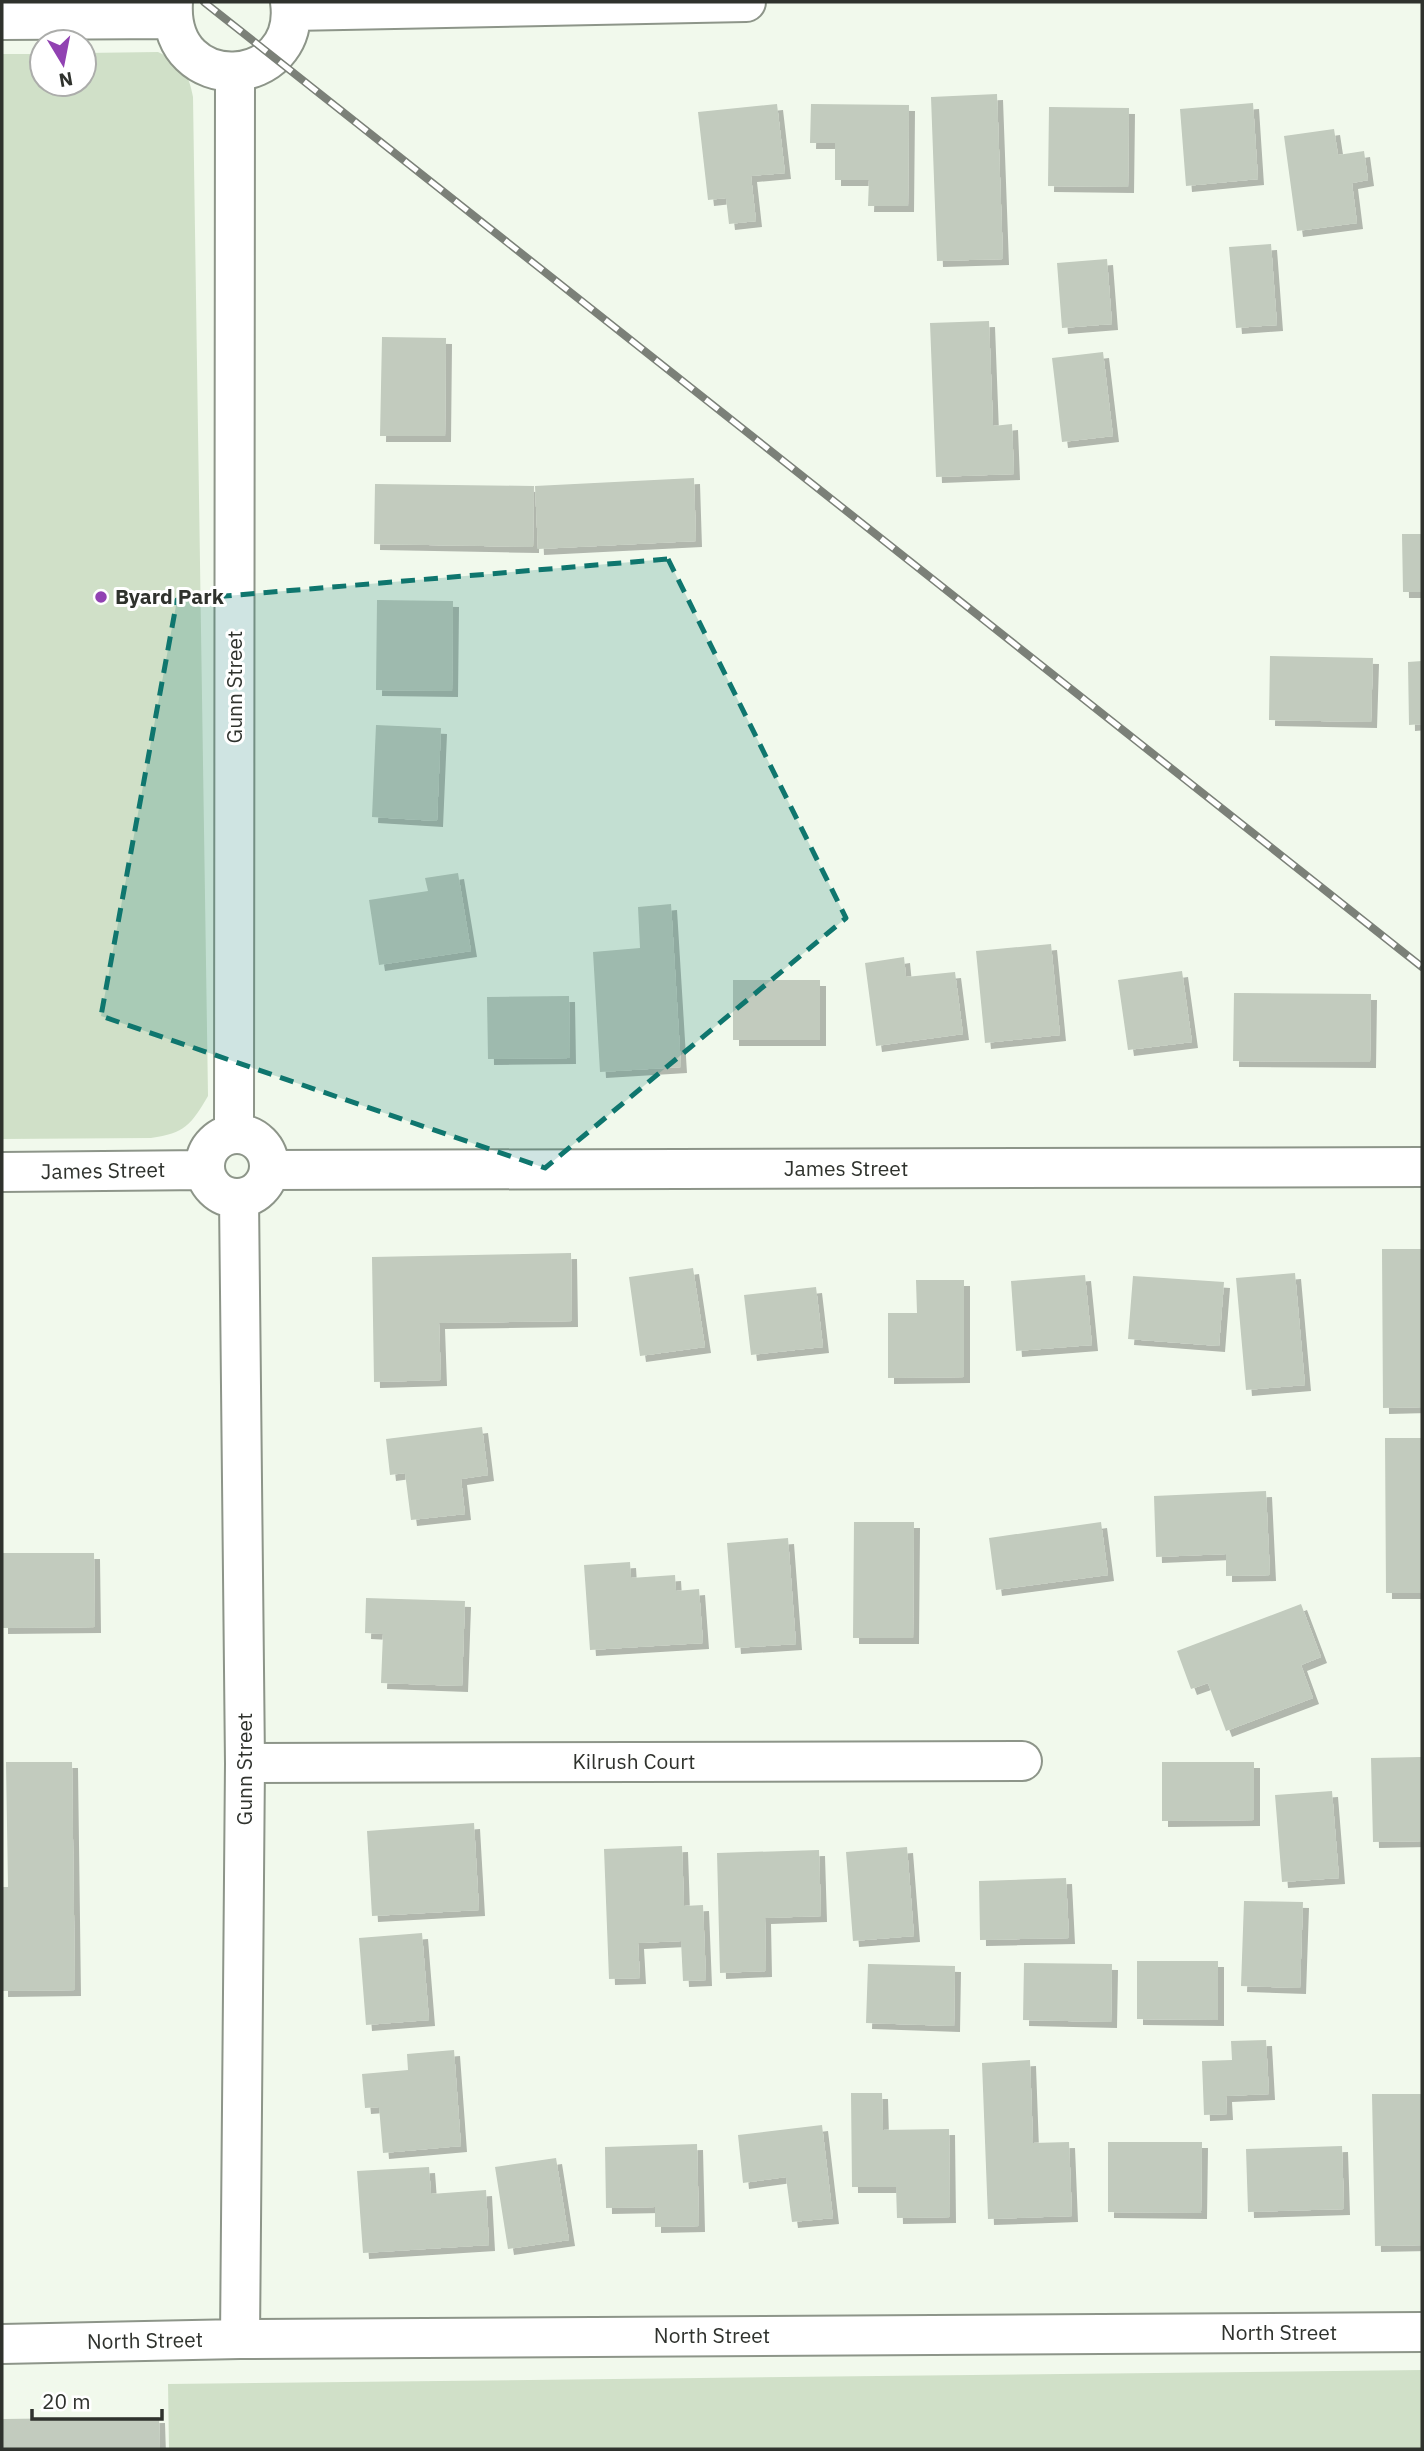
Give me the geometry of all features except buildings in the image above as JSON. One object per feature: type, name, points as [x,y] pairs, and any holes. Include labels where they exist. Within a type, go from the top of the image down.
[{"type":"street","points":[[2,20],[173,11],[182,46],[196,61],[215,70],[235,72],[257,67],[274,55],[286,38],[291,6],[746,2]]},
{"type":"street","name":"Gunn Street","points":[[234,1133],[235,72]]},
{"type":"street","points":[[234,1133],[256,1139],[264,1147],[269,1170],[259,1190],[239,1198],[217,1192],[205,1170],[209,1148],[223,1136],[234,1133]]},
{"type":"street","name":"James Street","points":[[269,1170],[1422,1167]]},
{"type":"street","name":"James Street","points":[[2,1172],[205,1170]]},
{"type":"street","name":"Gunn Street","points":[[239,1198],[245,1762],[240,2339]]},
{"type":"street","name":"Kilrush Court","points":[[245,1762],[1022,1761]]},
{"type":"street","name":"North Street","points":[[2,2344],[240,2339],[1422,2333]]},
{"type":"highlighted area","points":[[668,559],[846,918],[545,1168],[101,1016],[177,600]]},
{"type":"green space","name":"Byard Park","points":[[158,52],[173,60],[183,70],[193,97],[208,1096],[186,1126],[163,1136],[2,1139],[2,54],[28,54],[28,98],[98,98],[98,53]]},
{"type":"green space","points":[[1422,2370],[1422,2449],[169,2449],[168,2384]]},
{"type":"railway","points":[[204,2],[1422,967]]},
{"type":"place","name":"Byard Park","points":[[101,597]]}]
